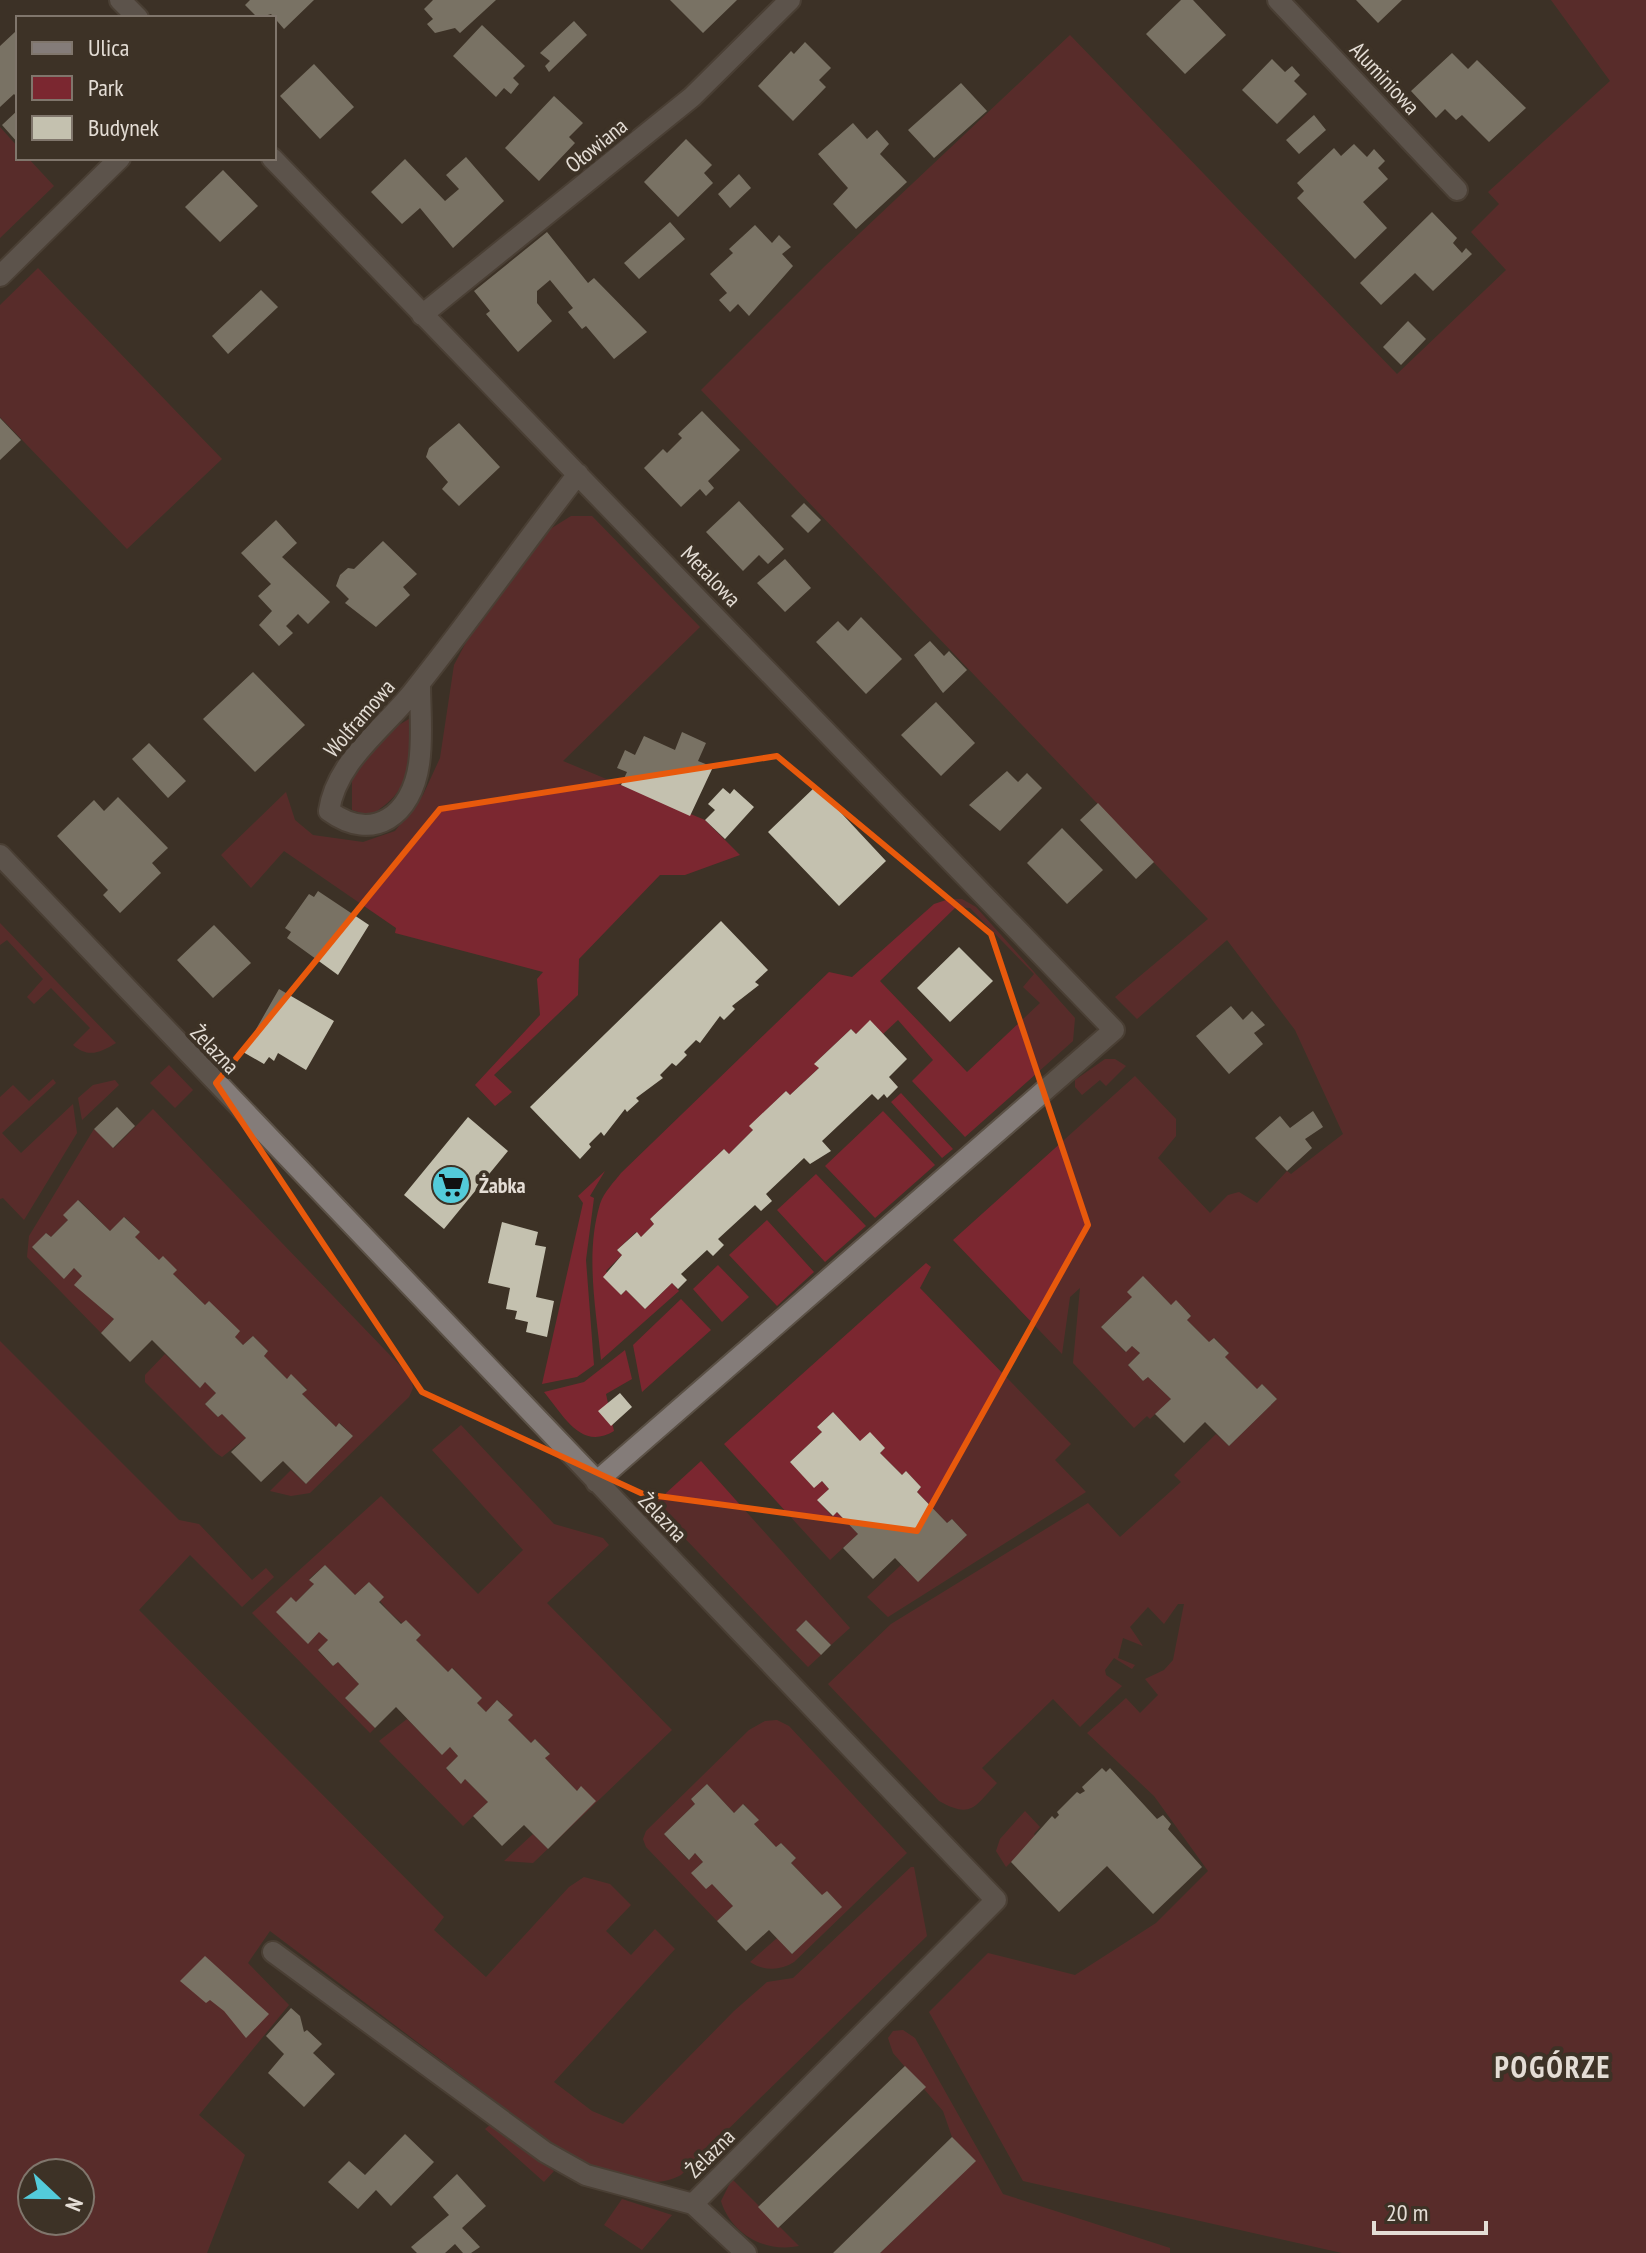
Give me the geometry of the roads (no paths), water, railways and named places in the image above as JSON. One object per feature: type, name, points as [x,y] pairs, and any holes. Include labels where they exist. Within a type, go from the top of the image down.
[{"type":"street","points":[[120,0],[136,16]]},
{"type":"street","name":"Ołowiana","points":[[422,315],[692,97],[790,0]]},
{"type":"street","name":"Aluminiowa","points":[[1278,0],[1457,190]]},
{"type":"street","points":[[0,276],[118,160]]},
{"type":"street","name":"Metalowa","points":[[274,160],[1114,1030],[596,1482]]},
{"type":"street","name":"Wolframowa","points":[[420,683],[419,764],[401,809],[383,823],[366,827],[345,823],[329,811],[332,790],[346,767],[420,683],[578,474]]},
{"type":"street","name":"Żelazna","points":[[0,855],[996,1900],[693,2204]]},
{"type":"street","name":"Żelazna","points":[[273,1952],[545,2152],[586,2175],[693,2204],[746,2253]]},
{"type":"place","name":"Żabka","points":[[451,1185]]},
{"type":"district","name":"POGÓRZE","points":[[1553,2068]]}]
